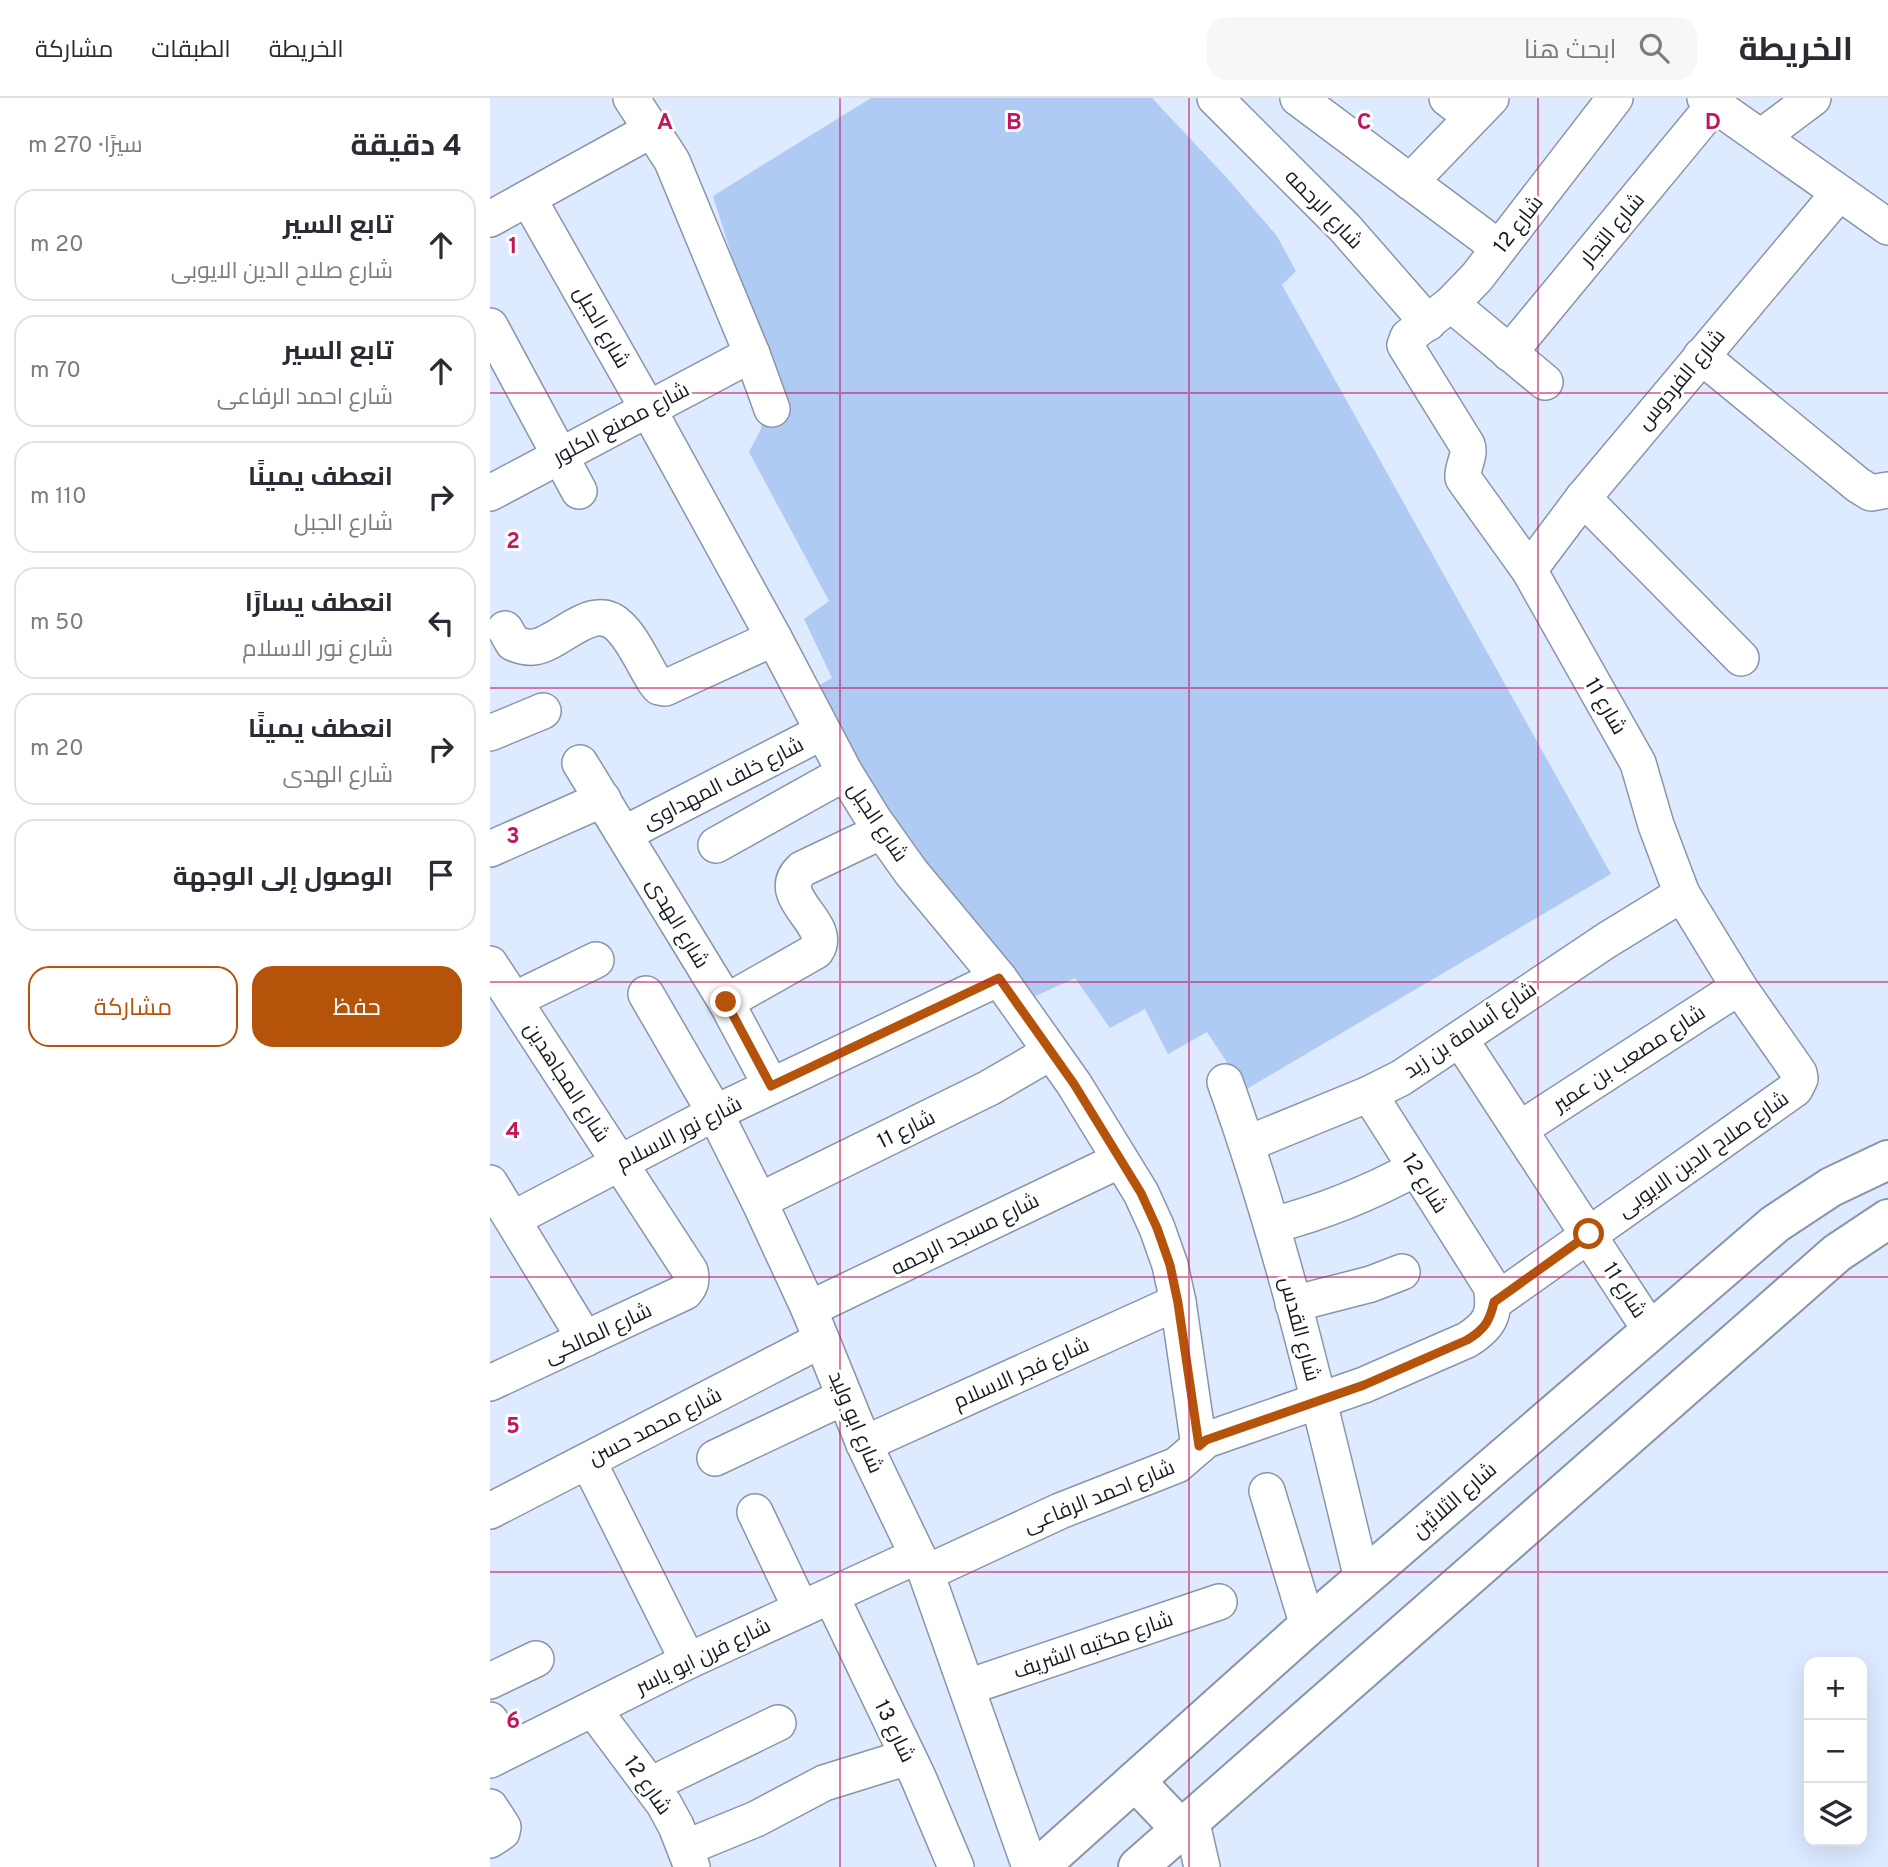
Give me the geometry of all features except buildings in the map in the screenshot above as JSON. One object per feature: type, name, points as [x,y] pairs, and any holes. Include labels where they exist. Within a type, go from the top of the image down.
[{"type":"street","points":[[631,98],[672,161],[772,409]]},
{"type":"street","name":"شارع الرحمه","points":[[1215,98],[1345,228],[1424,329]]},
{"type":"street","points":[[1298,98],[1340,110],[1410,182],[1499,248]]},
{"type":"street","name":"شارع 12","points":[[1424,329],[1477,277],[1615,98]]},
{"type":"street","points":[[1761,138],[1813,98]]},
{"type":"street","points":[[1710,101],[1888,227]]},
{"type":"street","name":"شارع التجار","points":[[1509,353],[1710,101]]},
{"type":"street","points":[[1410,182],[1470,104]]},
{"type":"street","points":[[490,219],[653,129]]},
{"type":"street","name":"شارع الفردوس","points":[[1529,570],[1583,498],[1839,193]]},
{"type":"street","name":"شارع الجبل","points":[[527,198],[648,409],[774,638],[845,774],[911,872],[999,978],[1074,1084],[1141,1193],[1170,1265],[1199,1446]]},
{"type":"street","points":[[490,326],[579,491]]},
{"type":"street","points":[[1424,329],[1509,353],[1545,382]]},
{"type":"street","name":"شارع 11","points":[[1424,329],[1467,446],[1468,455],[1462,470],[1463,478],[1529,570],[1638,763],[1682,894],[1739,987],[1799,1073]]},
{"type":"street","name":"شارع مصنع الكلور","points":[[490,493],[752,354]]},
{"type":"street","points":[[1701,356],[1858,485],[1871,493],[1888,490]]},
{"type":"street","points":[[1583,498],[1741,658]]},
{"type":"street","points":[[505,629],[513,643],[524,648],[538,646],[590,619],[601,617],[612,620],[621,628],[655,682],[659,687],[665,688],[774,638]]},
{"type":"street","points":[[490,733],[543,711]]},
{"type":"street","name":"شارع خلف المهداوى","points":[[624,834],[822,732]]},
{"type":"street","name":"شارع الهدى","points":[[580,763],[726,1002],[771,1086]]},
{"type":"street","points":[[716,845],[845,774]]},
{"type":"street","points":[[490,849],[603,799]]},
{"type":"street","points":[[726,1002],[816,951],[820,946],[819,934],[793,892],[796,875],[802,869],[882,831]]},
{"type":"street","name":"شارع أسامة بن زيد","points":[[1247,1144],[1370,1094],[1421,1065],[1586,954],[1682,894]]},
{"type":"street","points":[[514,1000],[596,960]]},
{"type":"street","name":"شارع المجاهدين","points":[[490,964],[690,1271]]},
{"type":"street","name":"شارع نور الاسلام","points":[[513,1219],[715,1113],[999,978]]},
{"type":"street","name":"شارع مصعب بن عمير","points":[[1520,1129],[1739,987]]},
{"type":"street","name":"شارع ابو وليد","points":[[646,994],[715,1113],[759,1201],[815,1324],[864,1444],[921,1564],[968,1687],[1030,1867]]},
{"type":"street","name":"شارع 11","points":[[1460,1039],[1651,1331]]},
{"type":"street","name":"شارع 11","points":[[759,1201],[989,1088],[1051,1052]]},
{"type":"street","name":"شارع صلاح الدين الايوبى","points":[[1488,1287],[1589,1234],[1795,1089],[1799,1085],[1799,1073]]},
{"type":"street","name":"شارع القدس","points":[[1225,1082],[1273,1225],[1320,1401],[1362,1579]]},
{"type":"street","name":"شارع 12","points":[[1370,1094],[1488,1287]]},
{"type":"street","name":"شارع مسجد الرحمه","points":[[815,1324],[1120,1160]]},
{"type":"street","name":"شارع الثلاثين","points":[[1040,1867],[1308,1626],[1775,1224],[1831,1187],[1888,1160]]},
{"type":"street","points":[[1273,1225],[1311,1216],[1347,1203],[1416,1168]]},
{"type":"street","points":[[490,1183],[585,1339]]},
{"type":"street","points":[[1138,1867],[1837,1253],[1888,1219]]},
{"type":"street","name":"شارع المالكى","points":[[490,1383],[685,1292],[690,1286],[690,1271]]},
{"type":"street","points":[[1293,1304],[1371,1284],[1402,1272]]},
{"type":"street","name":"شارع احمد الرفاعى","points":[[921,1564],[1177,1465],[1206,1440],[1320,1401],[1467,1340],[1481,1331],[1491,1318],[1488,1287]]},
{"type":"street","name":"شارع فجر الاسلام","points":[[864,1444],[1178,1303]]},
{"type":"street","name":"شارع محمد حسن","points":[[490,1511],[588,1461],[815,1324]]},
{"type":"street","points":[[715,1458],[844,1396]]},
{"type":"street","points":[[588,1461],[688,1661]]},
{"type":"street","points":[[1267,1491],[1308,1626]]},
{"type":"street","name":"شارع 13","points":[[755,1512],[816,1602],[908,1757],[956,1867]]},
{"type":"street","name":"شارع فرن ابو ياسر","points":[[499,1755],[688,1661],[816,1602],[921,1564]]},
{"type":"street","name":"شارع مكتبه الشريف","points":[[968,1687],[1219,1602]]},
{"type":"street","points":[[490,1681],[536,1659]]},
{"type":"street","name":"شارع 12","points":[[593,1709],[664,1804],[688,1858]]},
{"type":"street","points":[[490,1720],[499,1755]]},
{"type":"street","points":[[650,1785],[778,1723]]},
{"type":"street","points":[[688,1858],[824,1783],[908,1757]]},
{"type":"street","points":[[1135,1781],[1185,1823],[1202,1867]]},
{"type":"street","points":[[490,1807],[503,1827],[502,1832],[490,1840]]},
{"type":"shaded area","points":[[871,98],[1152,98],[1277,236],[1296,271],[1282,285],[1611,874],[1245,1090],[1207,1032],[1168,1054],[1145,1009],[1110,1028],[1075,978],[1016,1005],[804,694],[832,678],[804,619],[829,601],[749,452],[761,429],[764,410],[739,279],[713,196]]},
{"type":"route","points":[[726,1002],[771,1086],[999,978],[1074,1084],[1141,1193],[1157,1228],[1170,1265],[1178,1303],[1199,1446],[1206,1440],[1364,1385],[1467,1340],[1481,1331],[1491,1318],[1494,1302],[1589,1234]]}]
